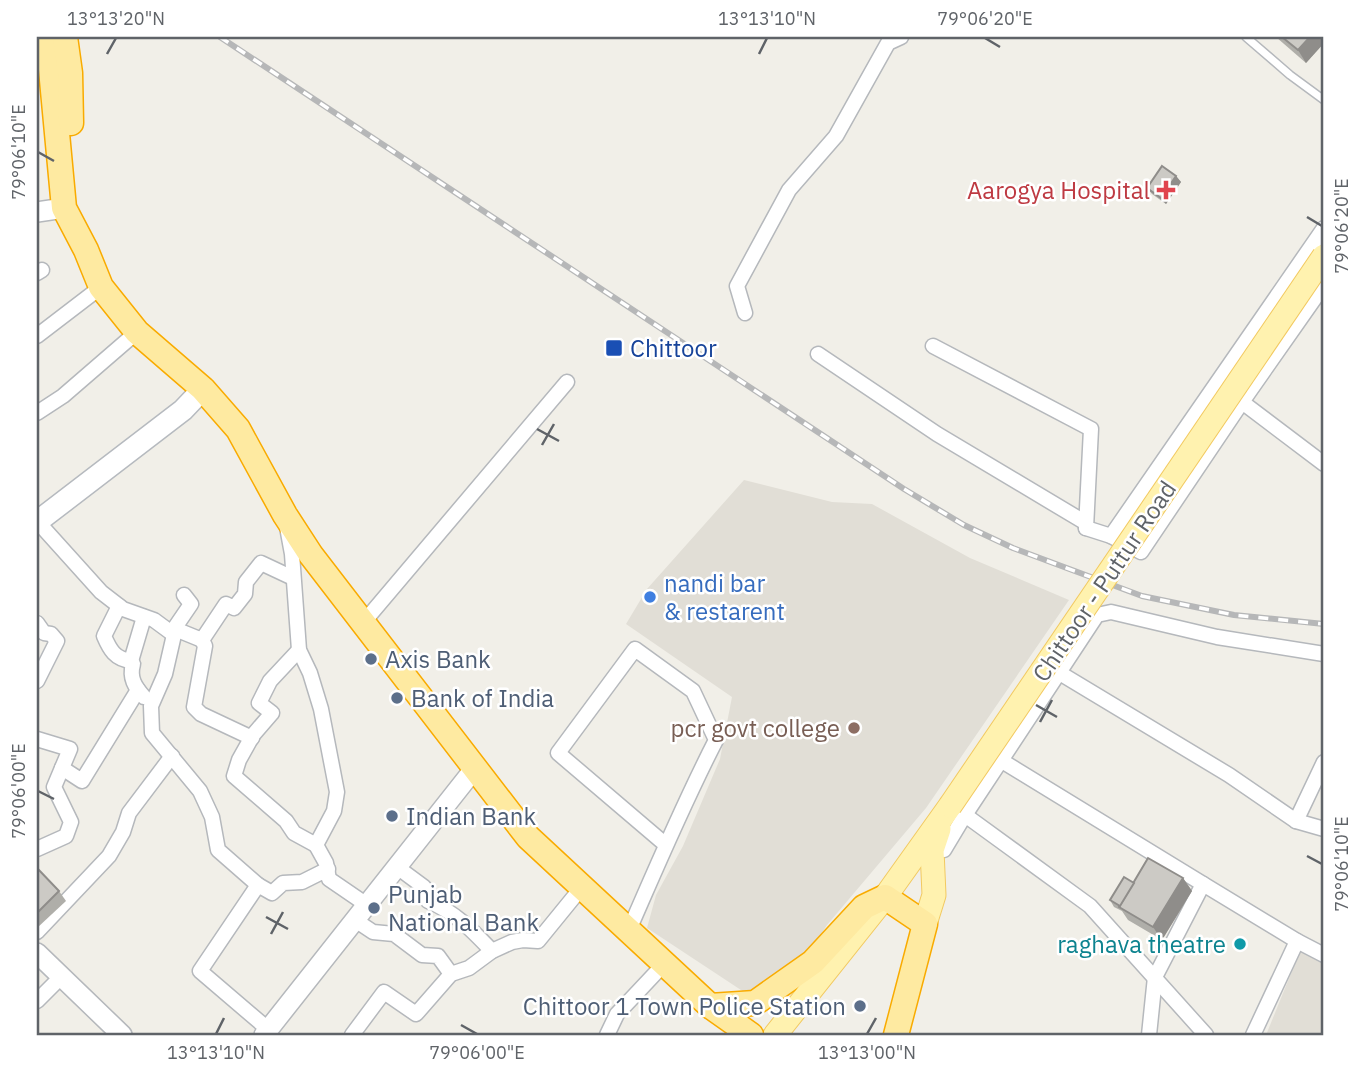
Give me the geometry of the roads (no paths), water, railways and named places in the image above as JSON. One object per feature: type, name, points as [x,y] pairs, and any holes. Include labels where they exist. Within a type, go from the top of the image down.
[{"type":"highway","points":[[48,37],[64,208],[86,250],[101,287],[136,332],[203,389],[238,429],[285,515],[311,555],[528,837],[710,1006],[751,1035]]},
{"type":"highway","points":[[65,37],[70,73],[76,195],[86,250]]},
{"type":"highway","points":[[710,1006],[755,1003],[813,962],[864,907],[885,897],[925,924],[896,1035]]},
{"type":"main road","name":"Chittoor - Puttur Road","points":[[775,1035],[953,813],[1324,256]]},
{"type":"main road","points":[[37,522],[183,410],[203,389]]},
{"type":"main road","points":[[924,850],[934,895],[925,924]]},
{"type":"street","points":[[744,313],[737,286],[789,190],[836,136],[888,43],[901,37]]},
{"type":"street","points":[[37,212],[64,208]]},
{"type":"street","points":[[1111,536],[1324,228]]},
{"type":"street","points":[[1086,528],[1111,536],[1141,552],[1324,285]]},
{"type":"street","points":[[37,336],[101,287]]},
{"type":"street","points":[[37,413],[63,396],[136,332]]},
{"type":"street","points":[[933,346],[1091,429],[1086,528]]},
{"type":"street","points":[[818,354],[937,434],[1086,523],[1086,528]]},
{"type":"street","points":[[363,623],[567,382]]},
{"type":"street","points":[[1242,402],[1324,464]]},
{"type":"street","points":[[285,515],[292,554],[299,650],[310,673],[321,709],[337,792],[334,811],[316,845]]},
{"type":"street","points":[[37,522],[101,592],[119,606],[174,631],[202,640],[205,646],[194,707],[201,714],[251,738]]},
{"type":"street","points":[[202,640],[226,604],[234,608],[245,594],[246,582],[261,563],[293,578]]},
{"type":"street","points":[[184,594],[191,604],[174,631],[165,674],[151,706],[152,733],[200,792],[212,817],[218,850],[258,885],[272,894],[283,883],[302,882],[328,869]]},
{"type":"street","points":[[119,606],[104,636],[110,651],[122,660],[131,661]]},
{"type":"street","points":[[1206,1035],[1090,906],[953,813],[1002,761],[1097,615],[1111,611],[1217,638],[1324,654]]},
{"type":"street","points":[[144,617],[131,661],[131,671],[133,683],[151,706]]},
{"type":"street","points":[[37,623],[44,633],[51,634],[57,641],[37,681]]},
{"type":"street","points":[[629,930],[716,740],[693,691],[635,649],[558,753],[666,845]]},
{"type":"street","points":[[299,650],[270,681],[259,703],[272,713],[251,738],[234,776],[286,821],[294,833],[316,845],[328,869],[329,879],[361,912],[373,932],[394,934],[422,955],[438,956],[451,974]]},
{"type":"street","points":[[1058,672],[1230,775],[1296,821],[1324,829]]},
{"type":"street","points":[[62,768],[82,782],[138,690]]},
{"type":"street","points":[[37,739],[70,749],[54,787],[71,822],[65,836],[37,849]]},
{"type":"street","points":[[37,932],[109,856],[123,832],[129,813],[172,756]]},
{"type":"street","points":[[1002,761],[1324,955]]},
{"type":"street","points":[[1296,821],[1324,762]]},
{"type":"street","points":[[258,885],[201,971],[267,1033],[474,768]]},
{"type":"street","points":[[397,867],[424,887],[428,901],[464,922],[492,951]]},
{"type":"street","points":[[1149,1035],[1155,977],[1203,884]]},
{"type":"street","points":[[352,1035],[384,992],[416,1014],[451,974],[469,968],[492,951],[523,940],[538,941],[582,887]]},
{"type":"street","points":[[1252,1035],[1297,941]]},
{"type":"street","points":[[37,953],[122,1035]]},
{"type":"street","points":[[607,1035],[617,1014],[665,963]]},
{"type":"street","points":[[37,1001],[61,976]]},
{"type":"lane","points":[[1246,37],[1324,100]]},
{"type":"railway","points":[[220,37],[904,489],[964,525],[1013,548],[1142,596],[1234,615],[1324,624]]},
{"type":"place","name":"Aarogya Hospital","points":[[1166,190]]},
{"type":"place","name":"Chittoor","points":[[614,348]]},
{"type":"place","name":"nandi bar & restarent","points":[[650,597]]},
{"type":"place","name":"Axis Bank","points":[[371,659]]},
{"type":"place","name":"Bank of India","points":[[397,698]]},
{"type":"place","name":"pcr govt college","points":[[854,728]]},
{"type":"place","name":"Indian Bank","points":[[392,816]]},
{"type":"place","name":"Punjab National Bank","points":[[374,908]]},
{"type":"place","name":"raghava theatre","points":[[1240,944]]},
{"type":"place","name":"Chittoor 1 Town Police Station","points":[[860,1006]]}]
